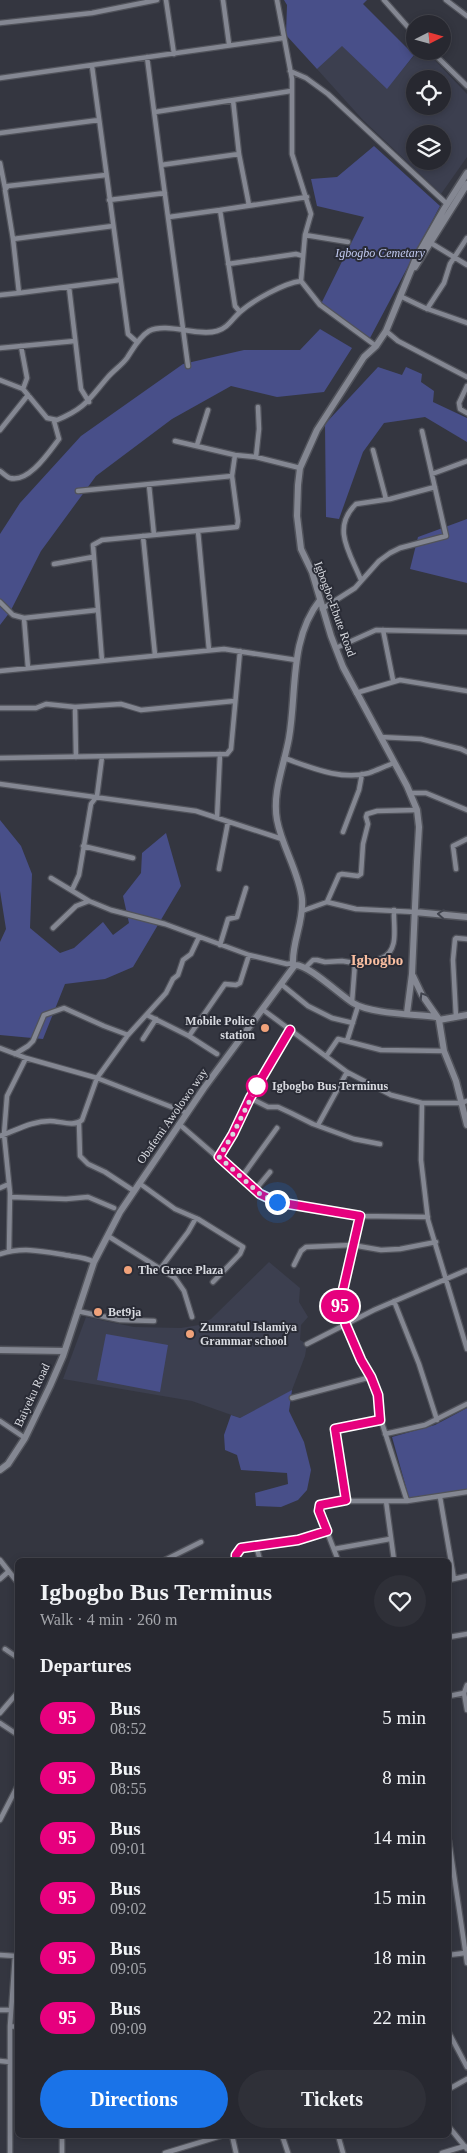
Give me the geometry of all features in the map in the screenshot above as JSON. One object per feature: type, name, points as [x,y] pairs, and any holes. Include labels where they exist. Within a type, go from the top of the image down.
[{"type":"main road","name":"Igbogbo-Ebute Road","points":[[414,268],[416,258],[467,173]]},
{"type":"main road","name":"Igbogbo-Ebute Road","points":[[407,1013],[412,974],[419,827],[417,810],[411,793],[356,693],[336,648],[322,609],[312,572],[301,549],[297,516],[300,468],[323,418],[364,357],[376,346],[386,331],[414,268],[467,184]]},
{"type":"main road","points":[[320,600],[310,612],[303,627],[296,660],[289,738],[277,784],[277,818],[282,840],[299,884],[302,911],[294,964],[305,968],[355,1004],[371,1009],[438,1018],[454,1018],[467,1015]]},
{"type":"main road","points":[[415,912],[467,917]]},
{"type":"main road","name":"Obafemi Awolowo way","points":[[64,1351],[94,1262],[134,1191],[179,1124],[294,964]]},
{"type":"main road","name":"Igbogbo-Ebute Road","points":[[412,974],[422,995],[438,1018]]},
{"type":"main road","points":[[438,1018],[444,1051],[464,1102],[467,1125]]},
{"type":"main road","points":[[0,1350],[64,1351]]},
{"type":"main road","name":"Baiyeku Road","points":[[0,1470],[8,1464],[25,1438],[50,1386],[64,1351]]},
{"type":"street","points":[[0,23],[92,13],[157,0]]},
{"type":"street","points":[[166,0],[174,54]]},
{"type":"street","points":[[223,0],[228,44]]},
{"type":"street","points":[[277,0],[290,71],[292,154],[311,214],[305,235],[301,282],[320,305],[376,346]]},
{"type":"street","points":[[384,0],[406,25]]},
{"type":"street","points":[[446,0],[467,16]]},
{"type":"street","points":[[0,78],[174,54],[228,44],[283,38]]},
{"type":"street","points":[[148,57],[188,366]]},
{"type":"street","points":[[440,60],[467,86]]},
{"type":"street","points":[[92,66],[128,334],[137,342]]},
{"type":"street","points":[[290,71],[306,78],[328,94],[447,204]]},
{"type":"street","points":[[155,112],[291,91]]},
{"type":"street","points":[[233,100],[239,154],[249,206]]},
{"type":"street","points":[[0,132],[99,120]]},
{"type":"street","points":[[161,165],[239,154]]},
{"type":"street","points":[[0,164],[13,239],[19,293]]},
{"type":"street","points":[[5,188],[8,186],[106,175]]},
{"type":"street","points":[[109,200],[165,193]]},
{"type":"street","points":[[169,217],[307,197]]},
{"type":"street","points":[[220,210],[235,306],[240,312]]},
{"type":"street","points":[[13,239],[113,226]]},
{"type":"street","points":[[305,235],[348,242]]},
{"type":"street","points":[[427,309],[444,283],[450,264],[467,238]]},
{"type":"street","points":[[431,243],[467,265]]},
{"type":"street","points":[[228,264],[296,254],[303,256]]},
{"type":"street","points":[[0,295],[120,280]]},
{"type":"street","points":[[54,421],[89,402],[108,377],[126,360],[137,342],[149,331],[160,329],[214,332],[224,329],[240,312],[288,284],[301,282]]},
{"type":"street","points":[[69,287],[81,389],[89,402]]},
{"type":"street","points":[[400,296],[427,309],[467,323]]},
{"type":"street","points":[[386,331],[398,341],[467,377]]},
{"type":"street","points":[[0,348],[75,341]]},
{"type":"street","points":[[21,346],[27,378],[23,389]]},
{"type":"street","points":[[0,380],[23,389],[47,418],[54,421]]},
{"type":"street","points":[[467,386],[459,403],[460,409],[467,413]]},
{"type":"street","points":[[0,430],[28,395]]},
{"type":"street","points":[[256,457],[259,429],[258,407]]},
{"type":"street","points":[[197,445],[208,410]]},
{"type":"street","points":[[0,471],[9,478],[17,478],[34,469],[59,439],[54,421]]},
{"type":"street","points":[[322,609],[355,588],[379,561],[395,550],[446,536],[422,431]]},
{"type":"street","points":[[176,441],[235,456],[256,457],[300,468]]},
{"type":"street","points":[[373,450],[386,500]]},
{"type":"street","points":[[102,661],[93,545],[95,542],[143,536],[234,528],[238,524],[232,476],[235,456]]},
{"type":"street","points":[[432,474],[467,461]]},
{"type":"street","points":[[78,491],[232,476]]},
{"type":"street","points":[[149,485],[154,535]]},
{"type":"street","points":[[361,580],[343,536],[342,527],[356,504],[386,500],[435,487]]},
{"type":"street","points":[[198,531],[208,650]]},
{"type":"street","points":[[143,536],[155,655]]},
{"type":"street","points":[[54,564],[93,557]]},
{"type":"street","points":[[0,602],[13,614],[24,618],[98,610]]},
{"type":"street","points":[[24,618],[28,668]]},
{"type":"street","points":[[383,630],[393,680]]},
{"type":"street","points":[[336,648],[372,631],[467,632]]},
{"type":"street","points":[[0,671],[208,650],[240,651],[296,660]]},
{"type":"street","points":[[0,758],[220,754],[230,752],[240,651]]},
{"type":"street","points":[[356,693],[393,680],[467,691]]},
{"type":"street","points":[[0,708],[36,708],[50,704],[75,708],[121,704],[141,710],[234,701]]},
{"type":"street","points":[[75,708],[76,757]]},
{"type":"street","points":[[380,737],[421,739],[467,752]]},
{"type":"street","points":[[217,818],[220,754]]},
{"type":"street","points":[[72,890],[79,875],[91,804],[97,796],[102,757]]},
{"type":"street","points":[[284,758],[322,771],[362,774],[394,763]]},
{"type":"street","points":[[343,832],[359,790],[362,774]]},
{"type":"street","points":[[0,784],[196,811],[282,840]]},
{"type":"street","points":[[411,793],[426,793],[467,810]]},
{"type":"street","points":[[327,902],[339,875],[358,876],[360,874],[363,844],[368,824],[367,814],[378,811],[417,810]]},
{"type":"street","points":[[219,869],[228,822]]},
{"type":"street","points":[[456,869],[454,846],[467,839]]},
{"type":"street","points":[[83,846],[132,858]]},
{"type":"street","points":[[51,878],[89,901],[110,910],[165,924],[250,956],[294,964]]},
{"type":"street","points":[[220,944],[228,920],[237,917],[246,888]]},
{"type":"street","points":[[53,928],[76,906],[89,901]]},
{"type":"street","points":[[302,911],[327,902],[356,909],[415,912]]},
{"type":"street","points":[[305,968],[313,960],[355,963],[381,959],[387,955],[394,945],[394,910]]},
{"type":"street","points":[[134,1191],[105,1172],[88,1164],[80,1156],[79,1123],[82,1120],[97,1078],[128,1035],[147,1015],[178,975],[183,960],[191,954],[199,937]]},
{"type":"street","points":[[454,1018],[453,960],[455,939],[467,939]]},
{"type":"street","points":[[189,1036],[225,984],[236,985],[240,983],[250,956]]},
{"type":"street","points":[[346,1041],[353,1023],[355,963]]},
{"type":"street","points":[[280,984],[314,1009],[332,1018],[353,1023]]},
{"type":"street","points":[[15,1054],[33,1041],[44,1015],[64,1008],[128,1035]]},
{"type":"street","points":[[262,1009],[347,1072],[391,1095],[422,1103],[464,1102]]},
{"type":"street","points":[[147,1015],[189,1036],[217,1054]]},
{"type":"street","points":[[143,1039],[156,1019]]},
{"type":"street","points":[[219,1157],[233,1134],[250,1098],[290,1030]]},
{"type":"street","points":[[327,1056],[336,1040],[387,1051],[444,1051]]},
{"type":"street","points":[[0,1048],[26,1058],[97,1078],[187,1113]]},
{"type":"street","points":[[10,1251],[10,1197],[2,1135],[7,1096],[26,1058]]},
{"type":"street","points":[[318,1125],[347,1072]]},
{"type":"street","points":[[0,1096],[7,1096]]},
{"type":"street","points":[[250,1098],[268,1107],[278,1107],[308,1123],[354,1139],[380,1144]]},
{"type":"street","points":[[422,1103],[421,1160],[428,1217],[445,1280],[467,1349]]},
{"type":"street","points":[[2,1135],[25,1125],[50,1121],[79,1123]]},
{"type":"street","points":[[179,1124],[260,1194],[277,1202],[360,1216],[428,1217]]},
{"type":"street","points":[[241,1178],[277,1128]]},
{"type":"street","points":[[255,1190],[270,1172]]},
{"type":"street","points":[[139,1183],[176,1209],[196,1218],[244,1248],[213,1282]]},
{"type":"street","points":[[0,1188],[9,1184]]},
{"type":"street","points":[[10,1197],[66,1199],[88,1197],[114,1208]]},
{"type":"street","points":[[360,1216],[340,1303],[346,1325],[378,1395],[380,1420],[407,1501]]},
{"type":"street","points":[[160,1269],[196,1218]]},
{"type":"street","points":[[108,1236],[175,1278],[184,1291],[192,1317]]},
{"type":"street","points":[[294,1265],[301,1252],[306,1248],[352,1245],[381,1250],[400,1249],[436,1242]]},
{"type":"street","points":[[0,1254],[10,1251],[34,1249],[62,1253],[94,1262]]},
{"type":"street","points":[[306,1344],[394,1301],[467,1270]]},
{"type":"street","points":[[394,1301],[419,1364],[437,1420]]},
{"type":"street","points":[[77,1311],[120,1320],[154,1322]]},
{"type":"street","points":[[292,1398],[371,1377]]},
{"type":"street","points":[[385,1434],[425,1425],[467,1404]]},
{"type":"street","points":[[346,1500],[335,1429],[380,1420]]},
{"type":"street","points":[[0,1421],[25,1438]]},
{"type":"street","points":[[337,1558],[319,1511],[320,1505],[346,1500],[407,1501],[467,1492]]},
{"type":"street","points":[[440,1497],[451,1558]]},
{"type":"street","points":[[386,1501],[394,1558]]},
{"type":"street","points":[[236,1558],[241,1548],[298,1540],[327,1531]]},
{"type":"street","points":[[334,1549],[390,1539]]},
{"type":"street","points":[[169,1558],[202,1542]]},
{"type":"street","points":[[256,1545],[259,1558]]},
{"type":"street","points":[[0,1560],[15,1580]]},
{"type":"street","points":[[451,1561],[454,1578]]},
{"type":"street","points":[[0,1579],[8,1572]]},
{"type":"street","points":[[451,1579],[467,1576]]},
{"type":"street","points":[[451,1637],[467,1634]]},
{"type":"street","points":[[6,1649],[15,1656]]},
{"type":"street","points":[[467,1685],[464,1693],[467,1710]]},
{"type":"street","points":[[451,1696],[464,1693]]},
{"type":"street","points":[[0,1713],[15,1696]]},
{"type":"street","points":[[0,1723],[15,1733]]},
{"type":"street","points":[[0,1820],[15,1791]]},
{"type":"street","points":[[451,1857],[467,1963]]},
{"type":"street","points":[[451,1955],[465,1952]]},
{"type":"street","points":[[0,1956],[15,1956]]},
{"type":"street","points":[[10,2153],[10,2010],[15,1965]]},
{"type":"street","points":[[0,2010],[10,2010]]},
{"type":"street","points":[[10,2026],[15,2027]]},
{"type":"street","points":[[451,2037],[467,2067]]},
{"type":"street","points":[[0,2061],[10,2062]]},
{"type":"street","points":[[451,2088],[467,2079]]},
{"type":"street","points":[[442,2153],[466,2148],[451,2129]]},
{"type":"street","points":[[62,2138],[62,2153]]},
{"type":"street","points":[[165,2153],[180,2151],[216,2138]]},
{"type":"street","points":[[233,2138],[236,2153]]},
{"type":"street","points":[[283,2138],[288,2153]]},
{"type":"street","points":[[339,2138],[343,2153]]},
{"type":"shaded area","points":[[342,45],[387,88],[410,60],[435,60],[444,70],[406,70],[406,115],[451,115],[451,77],[467,94],[467,157],[441,194],[416,170],[451,170],[451,125],[406,125],[406,161],[363,120],[317,69]]},
{"type":"shaded area","name":"Zumratul Islamiya Grammar school","points":[[269,1262],[300,1288],[299,1302],[308,1317],[301,1325],[300,1340],[307,1344],[305,1356],[292,1390],[287,1394],[240,1418],[192,1401],[63,1379],[86,1317],[134,1327],[181,1328],[199,1325],[211,1319]]},
{"type":"green space","points":[[284,0],[367,0],[363,4],[406,47],[406,60],[410,60],[387,89],[342,46],[317,69],[286,35],[287,5]]},
{"type":"green space","name":"Igbogbo Cemetary","points":[[374,146],[440,206],[370,338],[321,304],[364,217],[317,206],[311,179],[337,177]]},
{"type":"green space","points":[[320,329],[352,348],[324,392],[277,397],[231,386],[172,419],[96,476],[41,551],[10,612],[0,625],[0,534],[20,503],[81,436],[183,364],[244,350],[300,350]]},
{"type":"green space","points":[[378,367],[402,375],[406,367],[422,374],[421,382],[434,391],[433,402],[467,418],[467,442],[425,417],[384,423],[363,452],[339,519],[326,517],[325,424]]},
{"type":"green space","points":[[467,519],[467,583],[410,569],[418,537]]},
{"type":"green space","points":[[0,820],[21,846],[32,874],[30,928],[60,953],[74,948],[103,922],[113,935],[129,923],[123,896],[141,873],[142,853],[166,833],[181,886],[133,967],[105,979],[65,984],[43,1039],[0,1035],[0,942],[6,929],[0,891]]},
{"type":"green space","points":[[106,1334],[168,1345],[160,1392],[97,1380]]},
{"type":"green space","points":[[292,1390],[289,1411],[304,1442],[311,1470],[307,1490],[298,1500],[281,1507],[256,1506],[255,1493],[288,1484],[287,1473],[241,1470],[237,1455],[225,1450],[224,1435],[231,1415],[240,1418]]},
{"type":"green space","points":[[467,1408],[467,1489],[409,1498],[392,1437],[435,1425]]},
{"type":"bus line","name":"95","points":[[236,1558],[241,1548],[298,1540],[327,1531],[319,1511],[319,1506],[321,1504],[346,1500],[334,1431],[335,1429],[380,1420],[378,1395],[371,1377],[361,1360],[340,1307],[340,1299],[360,1216],[277,1202],[260,1194],[219,1157],[233,1134],[250,1098],[290,1030]]},
{"type":"place","name":"Mobile Police station","points":[[265,1028]]},
{"type":"place","name":"Igbogbo Bus Terminus","points":[[257,1086]]},
{"type":"place","name":"The Grace Plaza","points":[[128,1270]]},
{"type":"place","name":"Bet9ja","points":[[98,1312]]},
{"type":"place","name":"Zumratul Islamiya Grammar school","points":[[190,1334]]},
{"type":"district","name":"Igbogbo","points":[[377,960]]},
{"type":"route","points":[[257,1086],[259,1082],[235,1127],[233,1134],[219,1157],[260,1194],[277,1202]]}]
